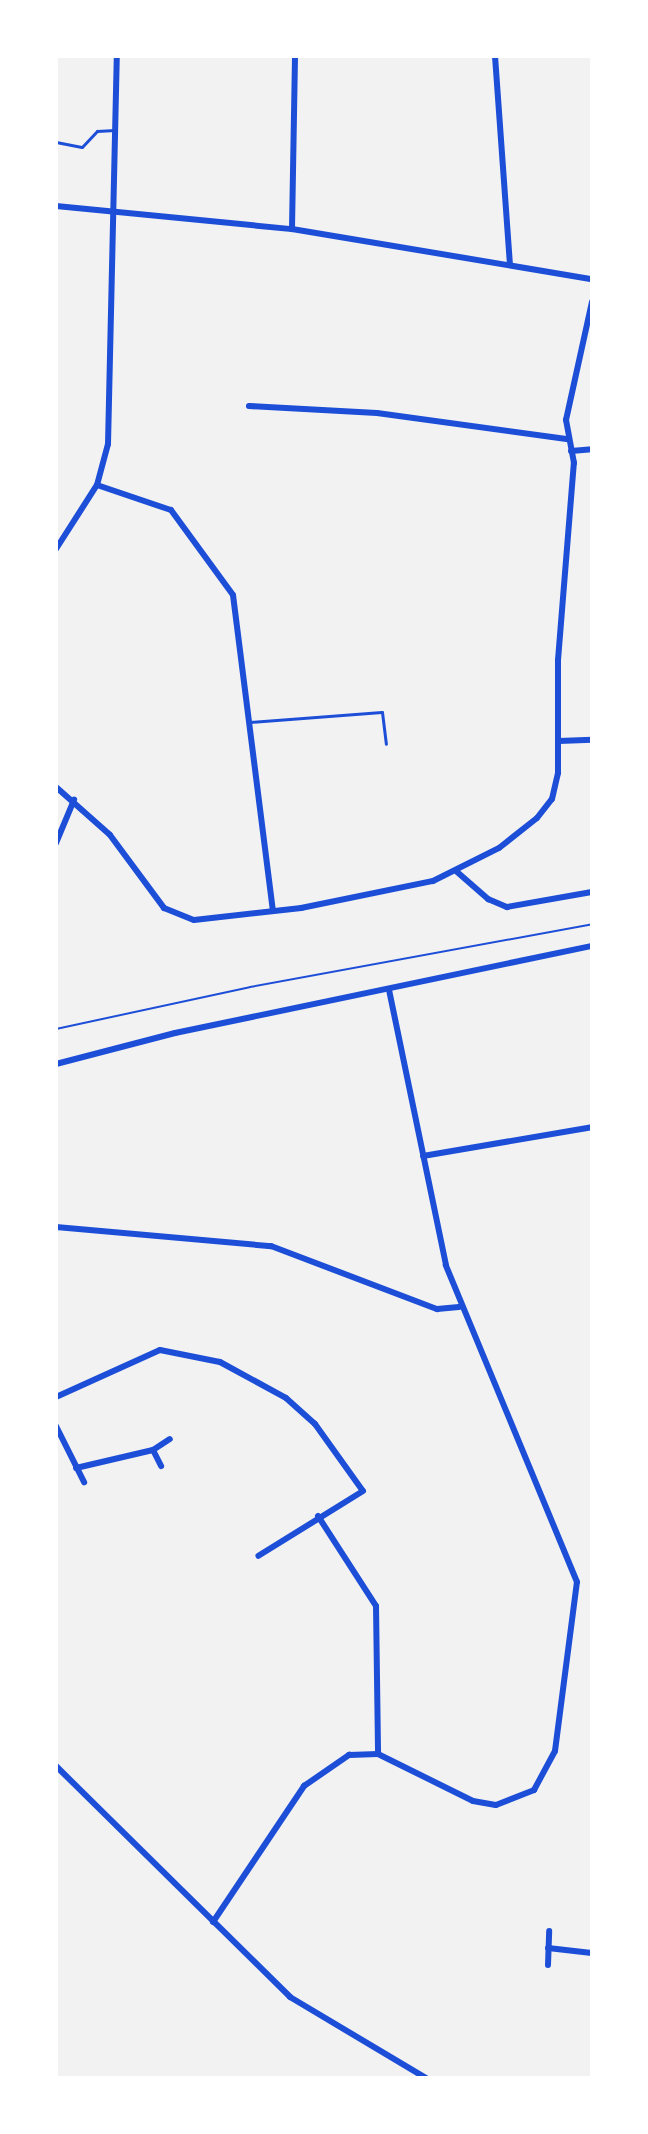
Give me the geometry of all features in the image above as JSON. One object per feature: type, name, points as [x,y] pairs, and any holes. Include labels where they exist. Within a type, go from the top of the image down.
[{"type":"street","points":[[56,549],[97,485],[111,424],[117,56]]},
{"type":"street","points":[[292,229],[295,56]]},
{"type":"street","points":[[495,56],[510,264]]},
{"type":"street","points":[[56,206],[292,229],[592,279]]},
{"type":"street","points":[[56,787],[110,835],[153,896],[172,913],[206,920],[433,881],[515,836],[546,807],[555,790],[559,741],[558,660],[571,451],[566,420],[592,302]]},
{"type":"street","points":[[249,406],[377,413],[568,439]]},
{"type":"street","points":[[571,451],[592,449]]},
{"type":"street","points":[[97,485],[171,510],[230,590],[273,910]]},
{"type":"street","points":[[559,741],[592,740]]},
{"type":"street","points":[[56,843],[74,800]]},
{"type":"street","points":[[456,871],[488,899],[507,907],[592,892]]},
{"type":"street","points":[[56,1064],[175,1033],[592,946]]},
{"type":"street","points":[[213,1922],[304,1786],[349,1755],[378,1754],[473,1801],[496,1805],[534,1790],[555,1751],[577,1582],[535,1474],[459,1307],[423,1156],[389,990]]},
{"type":"street","points":[[423,1156],[592,1127]]},
{"type":"street","points":[[56,1227],[271,1246],[437,1309],[459,1307]]},
{"type":"street","points":[[56,1397],[145,1353],[183,1352],[220,1362],[286,1398],[315,1424],[363,1491],[318,1516],[258,1556]]},
{"type":"street","points":[[56,1426],[84,1482]]},
{"type":"street","points":[[76,1468],[153,1450],[170,1439]]},
{"type":"street","points":[[153,1450],[161,1466]]},
{"type":"street","points":[[318,1516],[376,1606],[378,1754]]},
{"type":"street","points":[[56,1766],[213,1922],[311,2013],[426,2078]]},
{"type":"street","points":[[548,1965],[549,1931]]},
{"type":"street","points":[[548,1948],[592,1953]]},
{"type":"lane","points":[[56,142],[82,147],[97,131],[115,130]]},
{"type":"lane","points":[[250,722],[382,712],[386,744]]},
{"type":"path","points":[[56,1029],[250,987],[592,924]]}]
